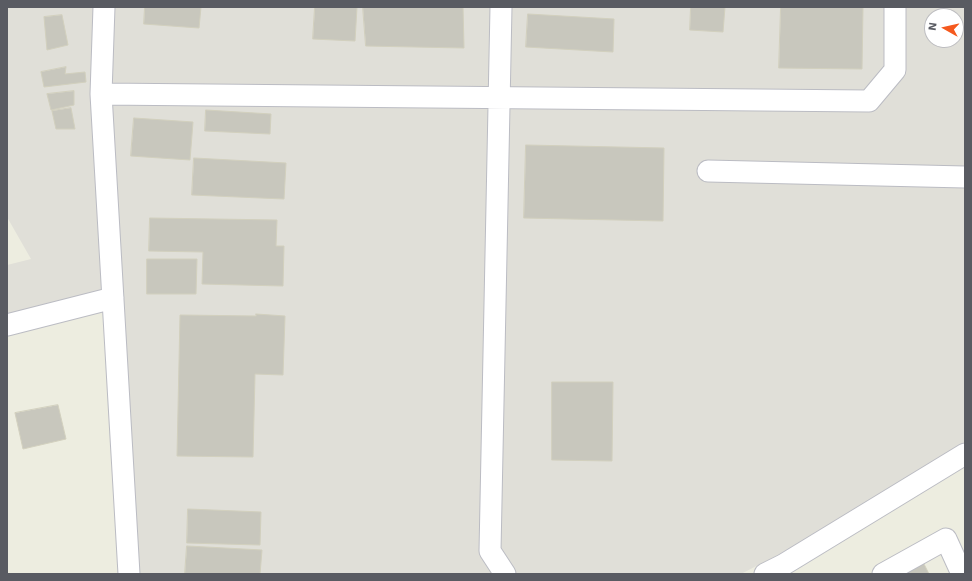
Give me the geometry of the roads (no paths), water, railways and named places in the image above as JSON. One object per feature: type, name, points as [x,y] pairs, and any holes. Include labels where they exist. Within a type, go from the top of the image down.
[{"type":"street","points":[[104,7],[101,94],[129,574]]},
{"type":"street","points":[[501,7],[490,551],[505,574]]},
{"type":"street","points":[[101,94],[869,101],[895,70],[895,7]]},
{"type":"street","points":[[708,171],[965,177]]},
{"type":"street","points":[[7,325],[113,298]]},
{"type":"street","points":[[767,574],[965,454]]},
{"type":"street","points":[[883,574],[946,539],[962,574]]}]
